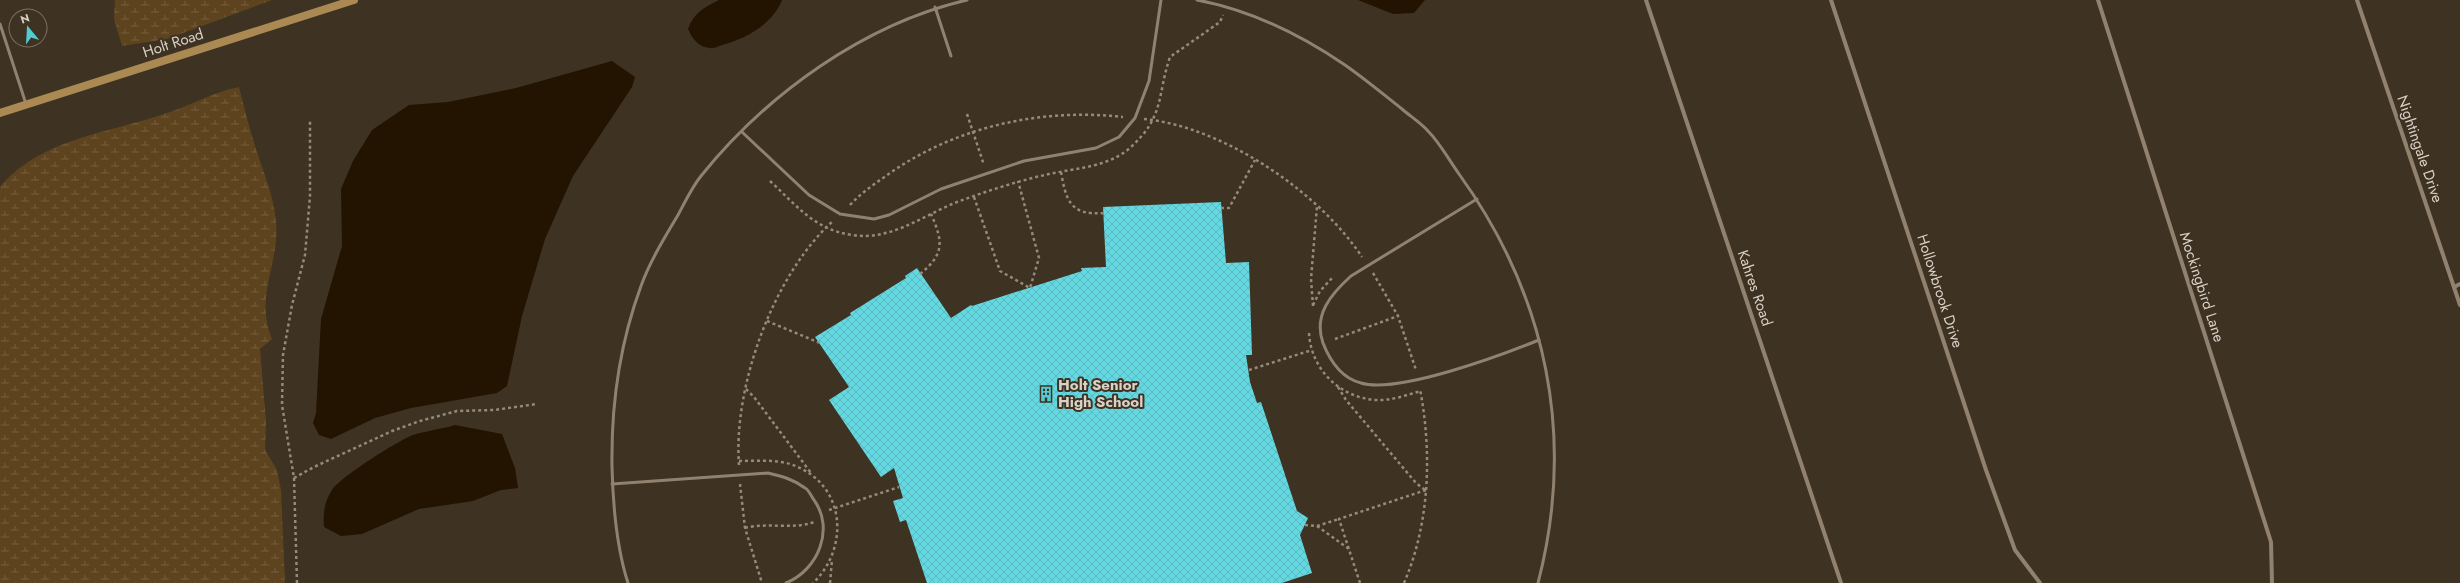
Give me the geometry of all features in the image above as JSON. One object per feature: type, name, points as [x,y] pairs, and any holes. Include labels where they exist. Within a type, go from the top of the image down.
[{"type":"main road","name":"Holt Road","points":[[0,113],[354,0]]},
{"type":"street","name":"Kahres Road","points":[[1646,0],[1841,583]]},
{"type":"street","name":"Hollowbrook Drive","points":[[1831,0],[1986,470],[2015,550],[2040,583]]},
{"type":"street","name":"Mockingbird Lane","points":[[2098,0],[2271,542],[2272,583]]},
{"type":"street","name":"Nightingale Drive","points":[[2357,0],[2460,305]]},
{"type":"street","points":[[2454,287],[2460,284]]},
{"type":"lane","points":[[628,583],[615,523],[612,484],[611,429],[621,357],[641,285],[665,236],[700,177],[742,132],[786,90],[841,53],[894,24],[935,8],[967,0]]},
{"type":"lane","points":[[742,132],[809,195],[840,214],[874,219],[890,215],[941,189],[1024,161],[1096,148],[1118,137],[1135,118],[1149,81],[1161,0]]},
{"type":"lane","points":[[1197,0],[1215,3],[1259,19],[1320,48],[1360,75],[1428,131],[1477,199],[1508,254],[1527,299],[1551,390],[1555,457],[1551,512],[1544,560],[1538,583]]},
{"type":"lane","points":[[935,8],[951,56]]},
{"type":"lane","points":[[0,24],[26,104]]},
{"type":"lane","points":[[1477,199],[1351,276],[1334,292],[1321,312],[1321,336],[1330,360],[1344,375],[1361,383],[1384,386],[1494,358],[1539,340]]},
{"type":"lane","points":[[612,484],[768,473],[785,477],[806,488],[818,505],[824,520],[824,534],[819,552],[807,569],[786,583]]},
{"type":"path","points":[[967,114],[992,190]]},
{"type":"path","points":[[762,583],[745,528],[739,475],[738,450],[745,389],[754,355],[767,321],[800,262],[820,234],[857,197],[897,168],[932,149],[973,132],[1000,124],[1049,116],[1104,114],[1148,120],[1199,134],[1255,160],[1282,176],[1317,205],[1345,234],[1362,256],[1398,316],[1410,349],[1421,391],[1427,448],[1426,490],[1420,525],[1404,583]]},
{"type":"path","points":[[297,583],[294,478],[282,405],[283,356],[292,305],[305,255],[310,196],[310,120]]},
{"type":"path","points":[[1221,208],[1229,208],[1255,160]]},
{"type":"path","points":[[1061,172],[1066,195],[1072,206],[1082,212],[1104,213]]},
{"type":"path","points":[[974,197],[1000,271],[1030,288],[1039,258],[1018,181]]},
{"type":"path","points":[[1317,205],[1311,279],[1312,307],[1320,291],[1335,276]]},
{"type":"path","points":[[920,274],[931,265],[939,253],[937,230],[931,214]]},
{"type":"path","points":[[1356,260],[1362,256]]},
{"type":"path","points":[[1335,339],[1398,316]]},
{"type":"path","points":[[767,321],[820,344]]},
{"type":"path","points":[[1309,326],[1312,350],[1320,368],[1338,387],[1346,400],[1416,483],[1426,490]]},
{"type":"path","points":[[1249,370],[1312,350]]},
{"type":"path","points":[[1338,387],[1352,394],[1376,400],[1421,391]]},
{"type":"path","points":[[745,389],[758,402],[812,475]]},
{"type":"path","points":[[294,478],[392,430],[420,421],[457,411],[494,410],[538,404]]},
{"type":"path","points":[[1305,525],[1317,526],[1426,490]]},
{"type":"path","points":[[1339,519],[1360,583]]},
{"type":"path","points":[[1317,526],[1349,550]]},
{"type":"path","points":[[830,583],[832,560]]},
{"type":"green space","points":[[115,0],[272,0],[167,39],[122,46],[114,19]]},
{"type":"green space","points":[[239,87],[253,139],[271,193],[276,222],[275,252],[266,294],[267,323],[272,339],[260,349],[266,421],[265,450],[277,470],[281,490],[285,583],[0,583],[0,187],[17,171],[35,158],[56,147],[100,132],[167,113],[220,92]]},
{"type":"shaded area","points":[[719,0],[782,0],[778,9],[772,16],[749,34],[740,39],[713,48],[702,46],[691,36],[688,29],[696,15],[709,5]]},
{"type":"shaded area","points":[[1358,0],[1425,0],[1414,13],[1393,14]]},
{"type":"shaded area","points":[[612,61],[635,77],[632,87],[573,176],[545,239],[522,316],[507,386],[497,393],[411,408],[375,418],[331,439],[319,435],[313,423],[316,413],[321,319],[342,246],[341,189],[353,161],[372,130],[409,105],[448,102],[516,88]]},
{"type":"shaded area","points":[[455,425],[502,434],[515,468],[518,488],[501,490],[473,501],[419,509],[362,534],[341,536],[324,527],[324,512],[327,499],[337,484],[383,451],[406,438]]},
{"type":"building","name":"Holt Senior High School","points":[[1221,202],[1226,263],[1249,262],[1252,355],[1246,355],[1250,382],[1257,403],[1261,402],[1297,511],[1308,518],[1300,535],[1312,573],[1282,583],[927,583],[906,520],[900,522],[893,501],[903,498],[894,468],[881,477],[829,400],[849,387],[815,337],[906,278],[905,276],[917,268],[951,318],[971,305],[972,306],[1082,271],[1081,268],[1106,267],[1103,207]]},
{"type":"place","name":"Holt Senior High School","points":[[1046,394]]}]
